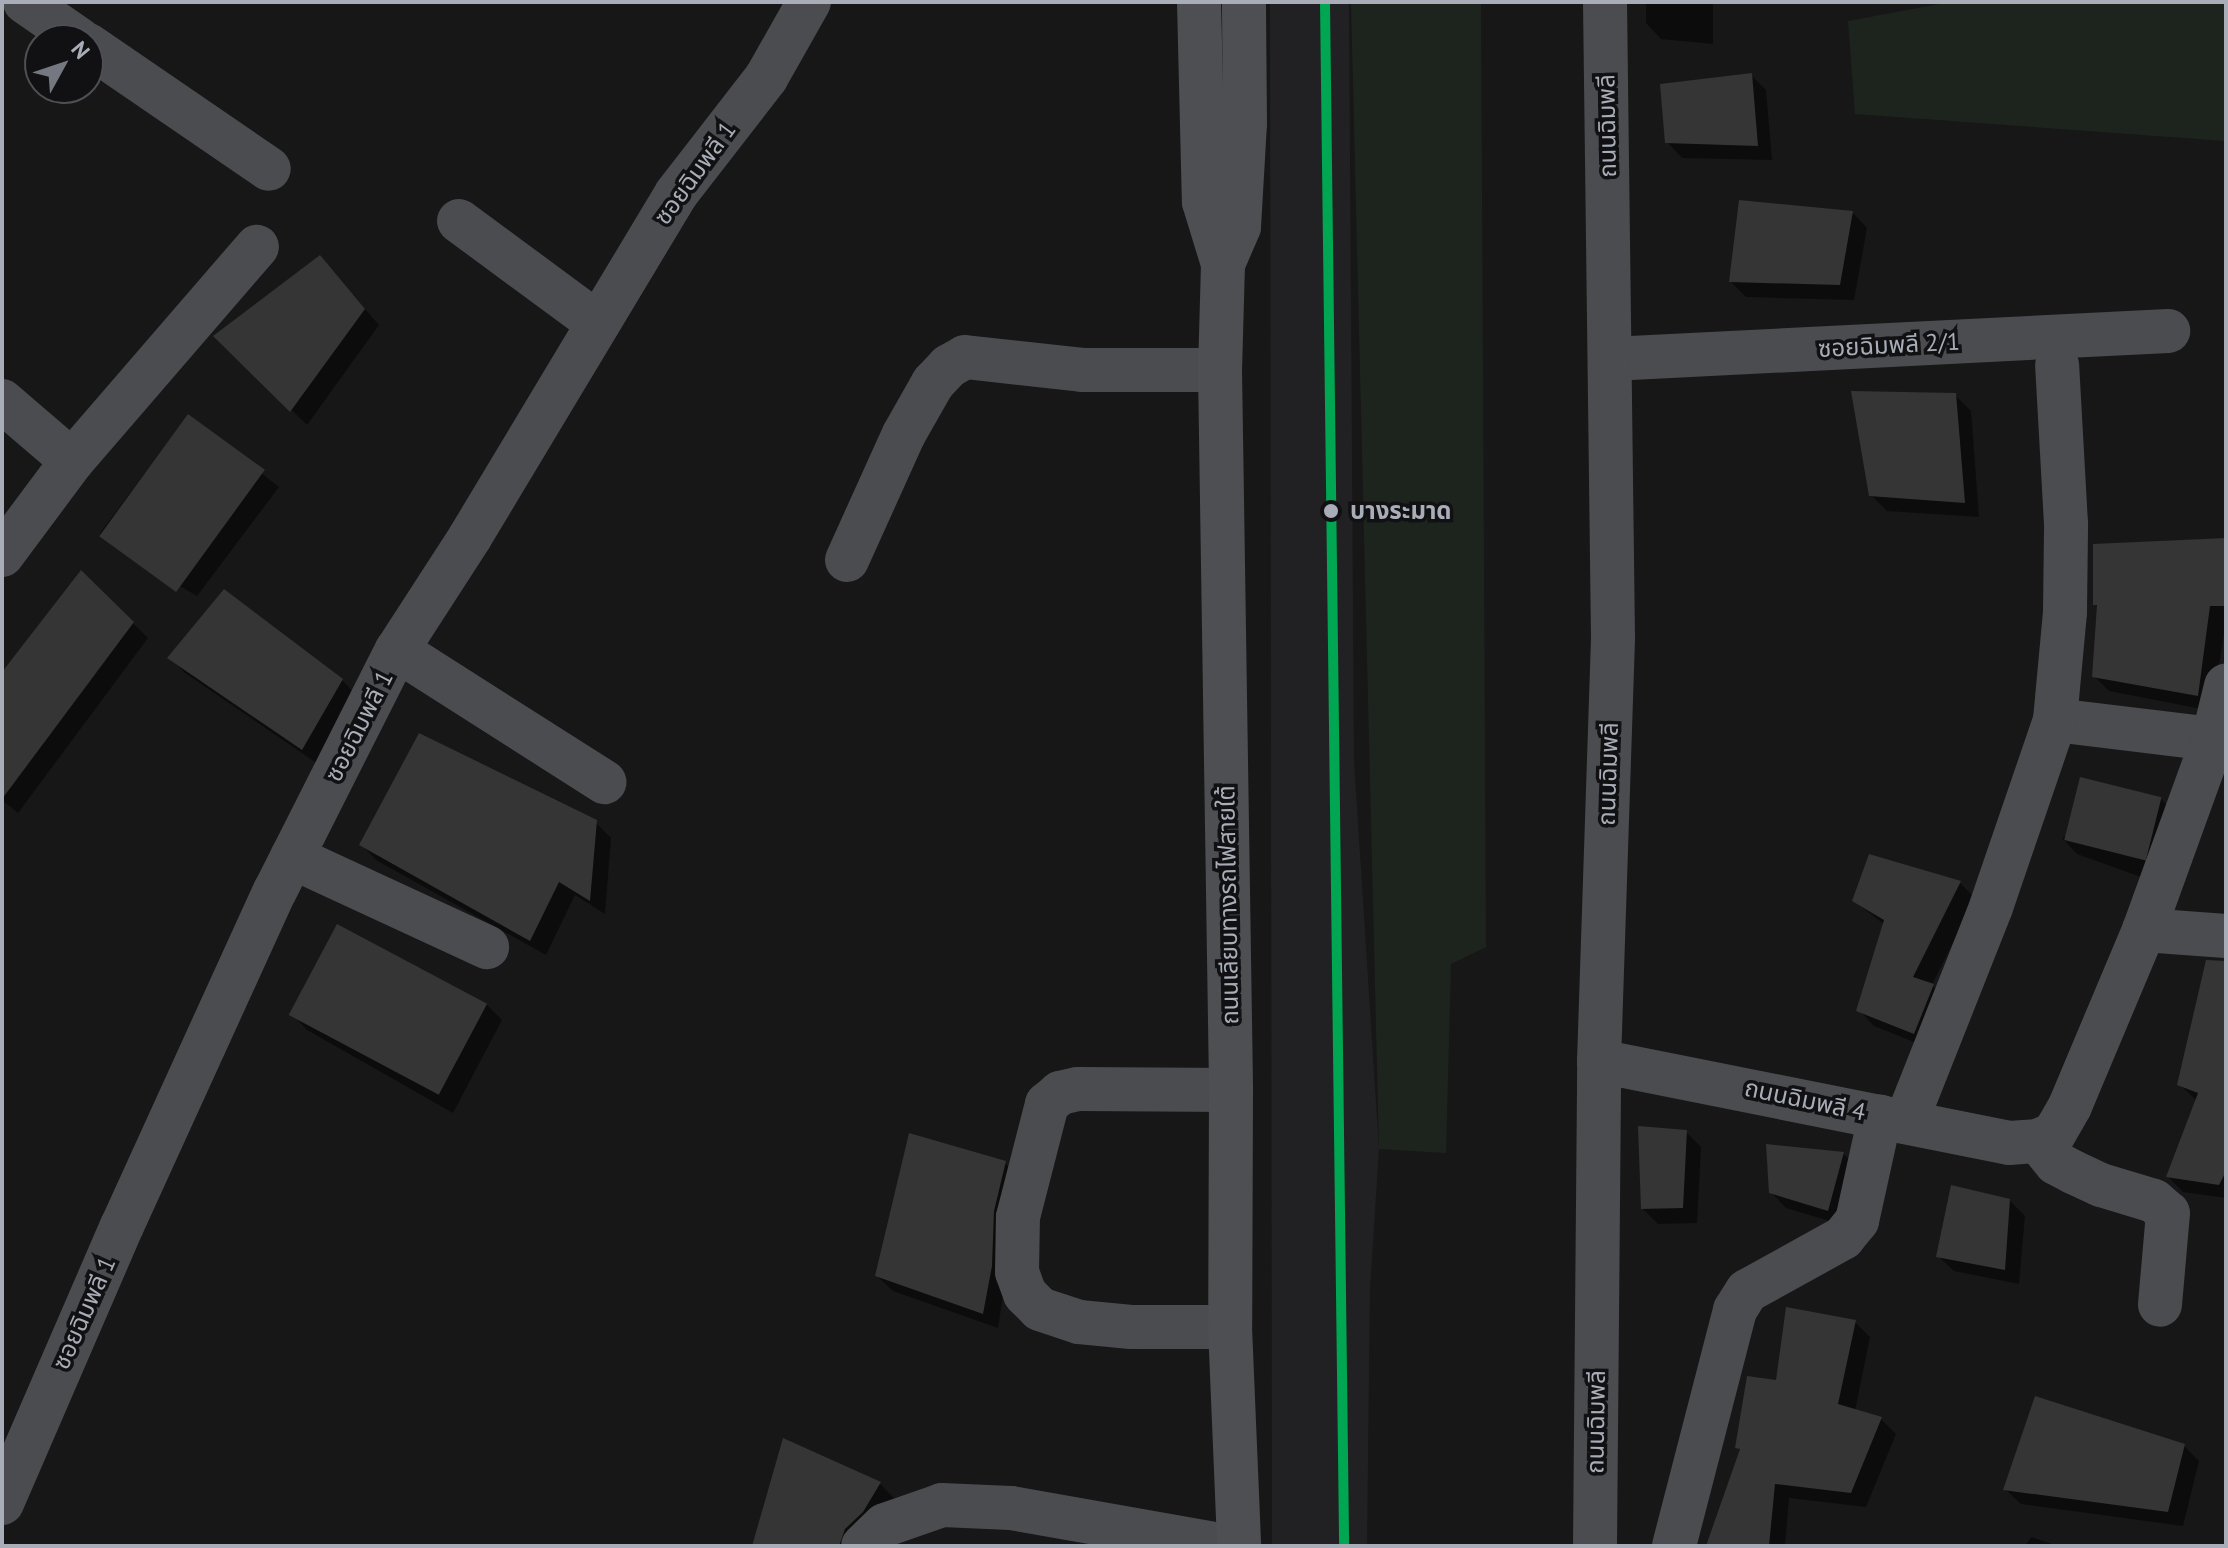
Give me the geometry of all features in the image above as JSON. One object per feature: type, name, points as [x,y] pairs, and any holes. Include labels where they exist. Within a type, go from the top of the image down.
[{"type":"main road","name":"ถนนเลียบทางรถไฟสายใต้","points":[[1199,2],[1204,202],[1223,264],[1220,370],[1231,1090],[1230,1327],[1239,1546]]},
{"type":"main road","name":"ถนนเลียบทางรถไฟสายใต้","points":[[1223,264],[1239,227],[1245,123],[1244,2]]},
{"type":"street","points":[[2,8],[7,2]]},
{"type":"street","points":[[25,2],[57,24]]},
{"type":"street","name":"ซอยฉิมพลี 1","points":[[4,1493],[122,1226],[292,857],[397,650],[470,537],[596,322],[676,194],[766,78],[809,2]]},
{"type":"street","name":"ถนนฉิมพลี","points":[[1595,1546],[1599,1061],[1613,638],[1605,2]]},
{"type":"street","points":[[104,56],[269,169]]},
{"type":"street","points":[[459,221],[596,322]]},
{"type":"street","points":[[2,555],[72,461],[257,247]]},
{"type":"street","name":"ซอยฉิมพลี 2/1","points":[[1611,359],[2168,331]]},
{"type":"street","points":[[847,560],[904,434],[933,383],[949,366],[965,357],[1082,370],[1220,370]]},
{"type":"street","points":[[1674,1546],[1735,1310],[1747,1291],[1843,1238],[1857,1221],[1893,1119],[1991,907],[2055,720],[2065,612],[2066,524],[2057,365]]},
{"type":"street","points":[[2,401],[72,461]]},
{"type":"street","points":[[397,650],[604,782]]},
{"type":"street","points":[[2023,1142],[2054,1134],[2070,1106],[2144,930],[2213,739],[2226,686]]},
{"type":"street","points":[[2055,720],[2213,739]]},
{"type":"street","points":[[292,857],[487,947]]},
{"type":"street","points":[[2144,930],[2226,936]]},
{"type":"street","name":"ถนนฉิมพลี 4","points":[[1599,1061],[2023,1142]]},
{"type":"street","points":[[1230,1327],[1131,1327],[1079,1322],[1040,1309],[1025,1294],[1017,1272],[1018,1217],[1047,1104],[1060,1093],[1078,1089],[1231,1090]]},
{"type":"street","points":[[2023,1142],[2073,1172],[2101,1185],[2154,1201],[2168,1213],[2160,1305]]},
{"type":"street","points":[[863,1546],[885,1525],[942,1505],[1011,1508],[1239,1546]]},
{"type":"shaded area","points":[[1270,2],[1349,2],[1354,761],[1379,1149],[1370,1289],[1367,1546],[1272,1546]]},
{"type":"shaded area","points":[[1351,2],[1481,2],[1486,947],[1451,964],[1446,1153],[1379,1149]]},
{"type":"shaded area","points":[[1950,2],[2226,2],[2226,141],[1855,114],[1848,21]]},
{"type":"building","points":[[1752,73],[1758,146],[1665,143],[1660,84]]},
{"type":"building","points":[[1739,200],[1853,211],[1840,285],[1729,282]]},
{"type":"building","points":[[320,255],[365,309],[290,412],[213,336]]},
{"type":"building","points":[[1851,391],[1956,393],[1965,503],[1869,496]]},
{"type":"building","points":[[188,414],[265,470],[176,592],[99,536]]},
{"type":"building","points":[[2226,538],[2226,606],[2210,606],[2198,696],[2092,677],[2097,605],[2093,605],[2093,544]]},
{"type":"building","points":[[81,570],[134,622],[2,799],[2,672]]},
{"type":"building","points":[[224,589],[343,679],[302,750],[167,658]]},
{"type":"building","points":[[419,733],[597,820],[590,901],[559,882],[530,941],[359,845]]},
{"type":"building","points":[[2080,777],[2162,797],[2146,860],[2064,840]]},
{"type":"building","points":[[1869,854],[1961,881],[1913,977],[1934,984],[1914,1034],[1856,1011],[1884,920],[1852,901]]},
{"type":"building","points":[[337,924],[487,1004],[439,1095],[289,1015]]},
{"type":"building","points":[[2206,960],[2226,961],[2226,1171],[2219,1185],[2166,1177],[2198,1093],[2177,1085]]},
{"type":"building","points":[[1638,1126],[1687,1130],[1683,1208],[1641,1209]]},
{"type":"building","points":[[909,1133],[1006,1161],[994,1211],[992,1266],[983,1314],[875,1276]]},
{"type":"building","points":[[1766,1144],[1844,1152],[1828,1211],[1769,1193]]},
{"type":"building","points":[[1951,1185],[2010,1199],[2005,1270],[1936,1257]]},
{"type":"building","points":[[1786,1307],[1856,1320],[1838,1404],[1882,1417],[1851,1493],[1775,1484],[1769,1546],[1706,1546],[1740,1449],[1735,1448],[1747,1376],[1776,1380]]},
{"type":"building","points":[[2035,1396],[2185,1444],[2168,1512],[2003,1490]]},
{"type":"building","points":[[783,1438],[881,1482],[863,1512],[845,1529],[839,1546],[752,1546]]},
{"type":"transit line","points":[[1325,2],[1344,1546]]},
{"type":"place","name":"บางระมาด","points":[[1331,511]]}]
